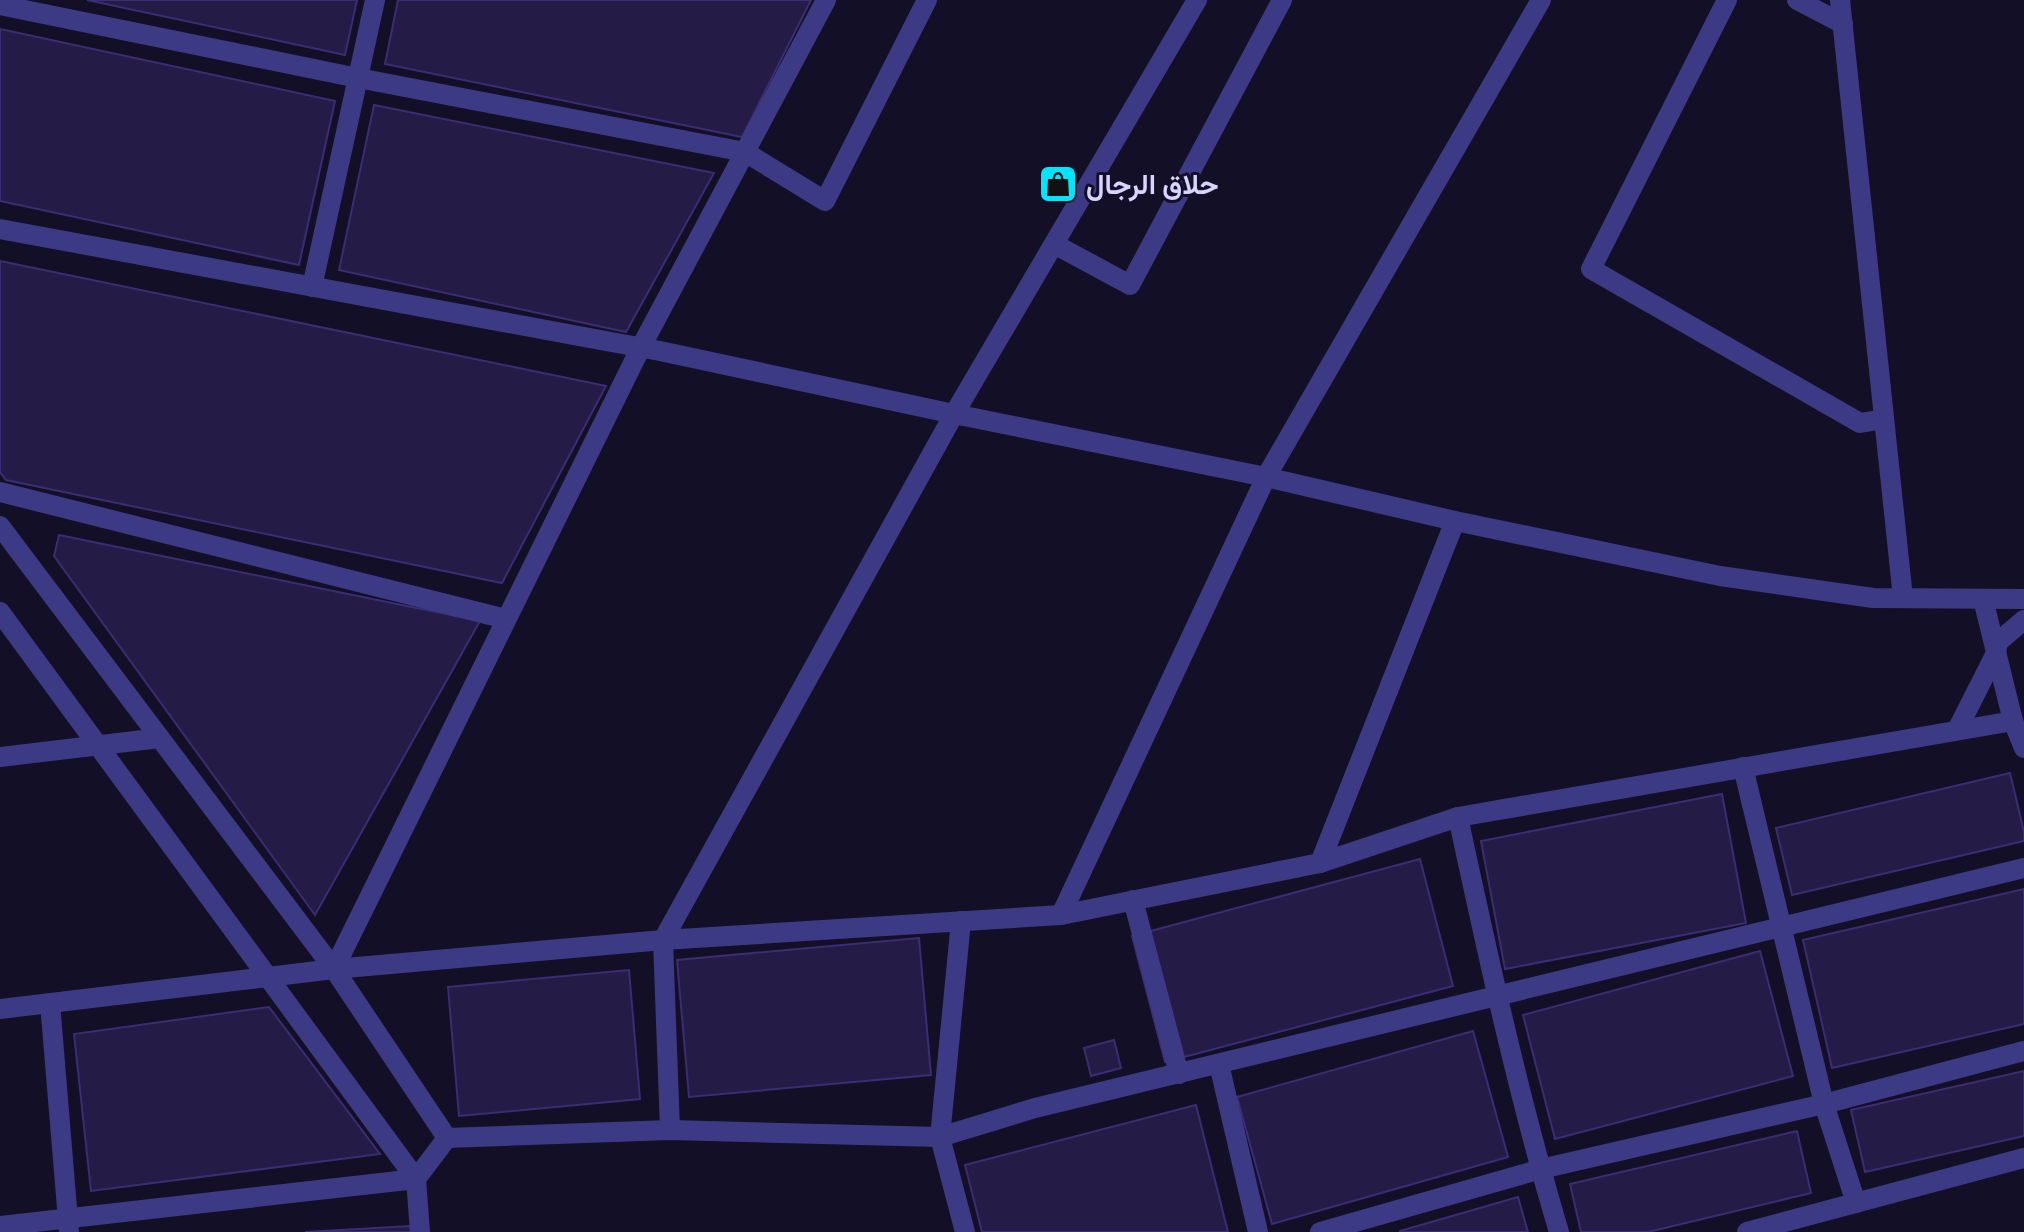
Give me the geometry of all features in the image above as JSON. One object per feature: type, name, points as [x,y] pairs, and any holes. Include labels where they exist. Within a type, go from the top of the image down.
[{"type":"street","points":[[312,287],[375,0]]},
{"type":"street","points":[[334,969],[641,347],[826,0]]},
{"type":"street","points":[[0,5],[745,152],[825,201],[927,0]]},
{"type":"street","points":[[670,1130],[663,940],[954,414],[1197,0]]},
{"type":"street","points":[[1054,244],[1130,285],[1282,0]]},
{"type":"street","points":[[1061,915],[1266,477],[1541,0]]},
{"type":"street","points":[[1727,0],[1591,269],[1860,423],[1884,419]]},
{"type":"street","points":[[1797,0],[1843,24]]},
{"type":"street","points":[[1840,0],[1903,598]]},
{"type":"street","points":[[0,229],[641,347],[1266,477],[1455,521],[1720,576],[1873,598],[2024,599]]},
{"type":"street","points":[[0,492],[506,619]]},
{"type":"street","points":[[1320,863],[1455,521]]},
{"type":"street","points":[[0,526],[334,969],[447,1138]]},
{"type":"street","points":[[1983,599],[2013,721],[2024,748]]},
{"type":"street","points":[[0,612],[416,1179],[420,1232]]},
{"type":"street","points":[[1957,730],[1996,653],[1998,642],[2024,620]]},
{"type":"street","points":[[0,1009],[334,969],[663,940],[1061,915],[1320,863],[1458,817],[2013,721]]},
{"type":"street","points":[[0,757],[160,738]]},
{"type":"street","points":[[1743,767],[1824,1104],[1856,1203]]},
{"type":"street","points":[[1458,817],[1498,997],[1559,1232]]},
{"type":"street","points":[[447,1138],[670,1130],[940,1137],[1035,1108],[2024,868]]},
{"type":"street","points":[[1133,900],[1179,1074]]},
{"type":"street","points":[[961,921],[940,1137],[965,1232]]},
{"type":"street","points":[[50,1003],[69,1225]]},
{"type":"street","points":[[1320,1232],[1382,1223],[1541,1169],[1824,1104],[2024,1051]]},
{"type":"street","points":[[1219,1064],[1258,1232]]},
{"type":"street","points":[[0,1226],[69,1225],[416,1179],[447,1138]]},
{"type":"street","points":[[1747,1232],[2024,1158]]},
{"type":"building","points":[[87,0],[357,0],[345,55]]},
{"type":"building","points":[[398,0],[811,0],[742,137],[385,64]]},
{"type":"building","points":[[0,29],[335,101],[299,265],[0,201]]},
{"type":"building","points":[[374,105],[714,173],[626,332],[339,270]]},
{"type":"building","points":[[0,261],[606,386],[502,583],[6,480],[0,472]]},
{"type":"building","points":[[59,535],[480,621],[315,915],[54,556]]},
{"type":"building","points":[[2010,773],[2024,841],[1792,895],[1776,828]]},
{"type":"building","points":[[1722,794],[1746,923],[1505,969],[1481,841]]},
{"type":"building","points":[[1420,859],[1453,986],[1165,1062],[1132,936]]},
{"type":"building","points":[[2024,889],[2024,1024],[1832,1068],[1803,940]]},
{"type":"building","points":[[919,938],[931,1075],[689,1097],[677,960]]},
{"type":"building","points":[[1760,951],[1793,1076],[1555,1139],[1523,1015]]},
{"type":"building","points":[[629,970],[640,1099],[459,1116],[448,987]]},
{"type":"building","points":[[269,1007],[380,1154],[91,1191],[74,1034]]},
{"type":"building","points":[[1473,1031],[1508,1157],[1272,1224],[1237,1097]]},
{"type":"building","points":[[1114,1040],[1121,1068],[1091,1076],[1084,1048]]},
{"type":"building","points":[[2024,1071],[2024,1136],[1865,1172],[1851,1110]]},
{"type":"building","points":[[1196,1105],[1228,1232],[982,1232],[965,1165]]},
{"type":"building","points":[[1797,1131],[1811,1193],[1648,1232],[1581,1232],[1570,1184]]},
{"type":"building","points":[[1518,1197],[1528,1232],[1400,1232],[1400,1231]]},
{"type":"building","points":[[410,1226],[411,1232],[305,1232]]},
{"type":"place","name":"حلاق الرجال","points":[[1058,184]]}]
